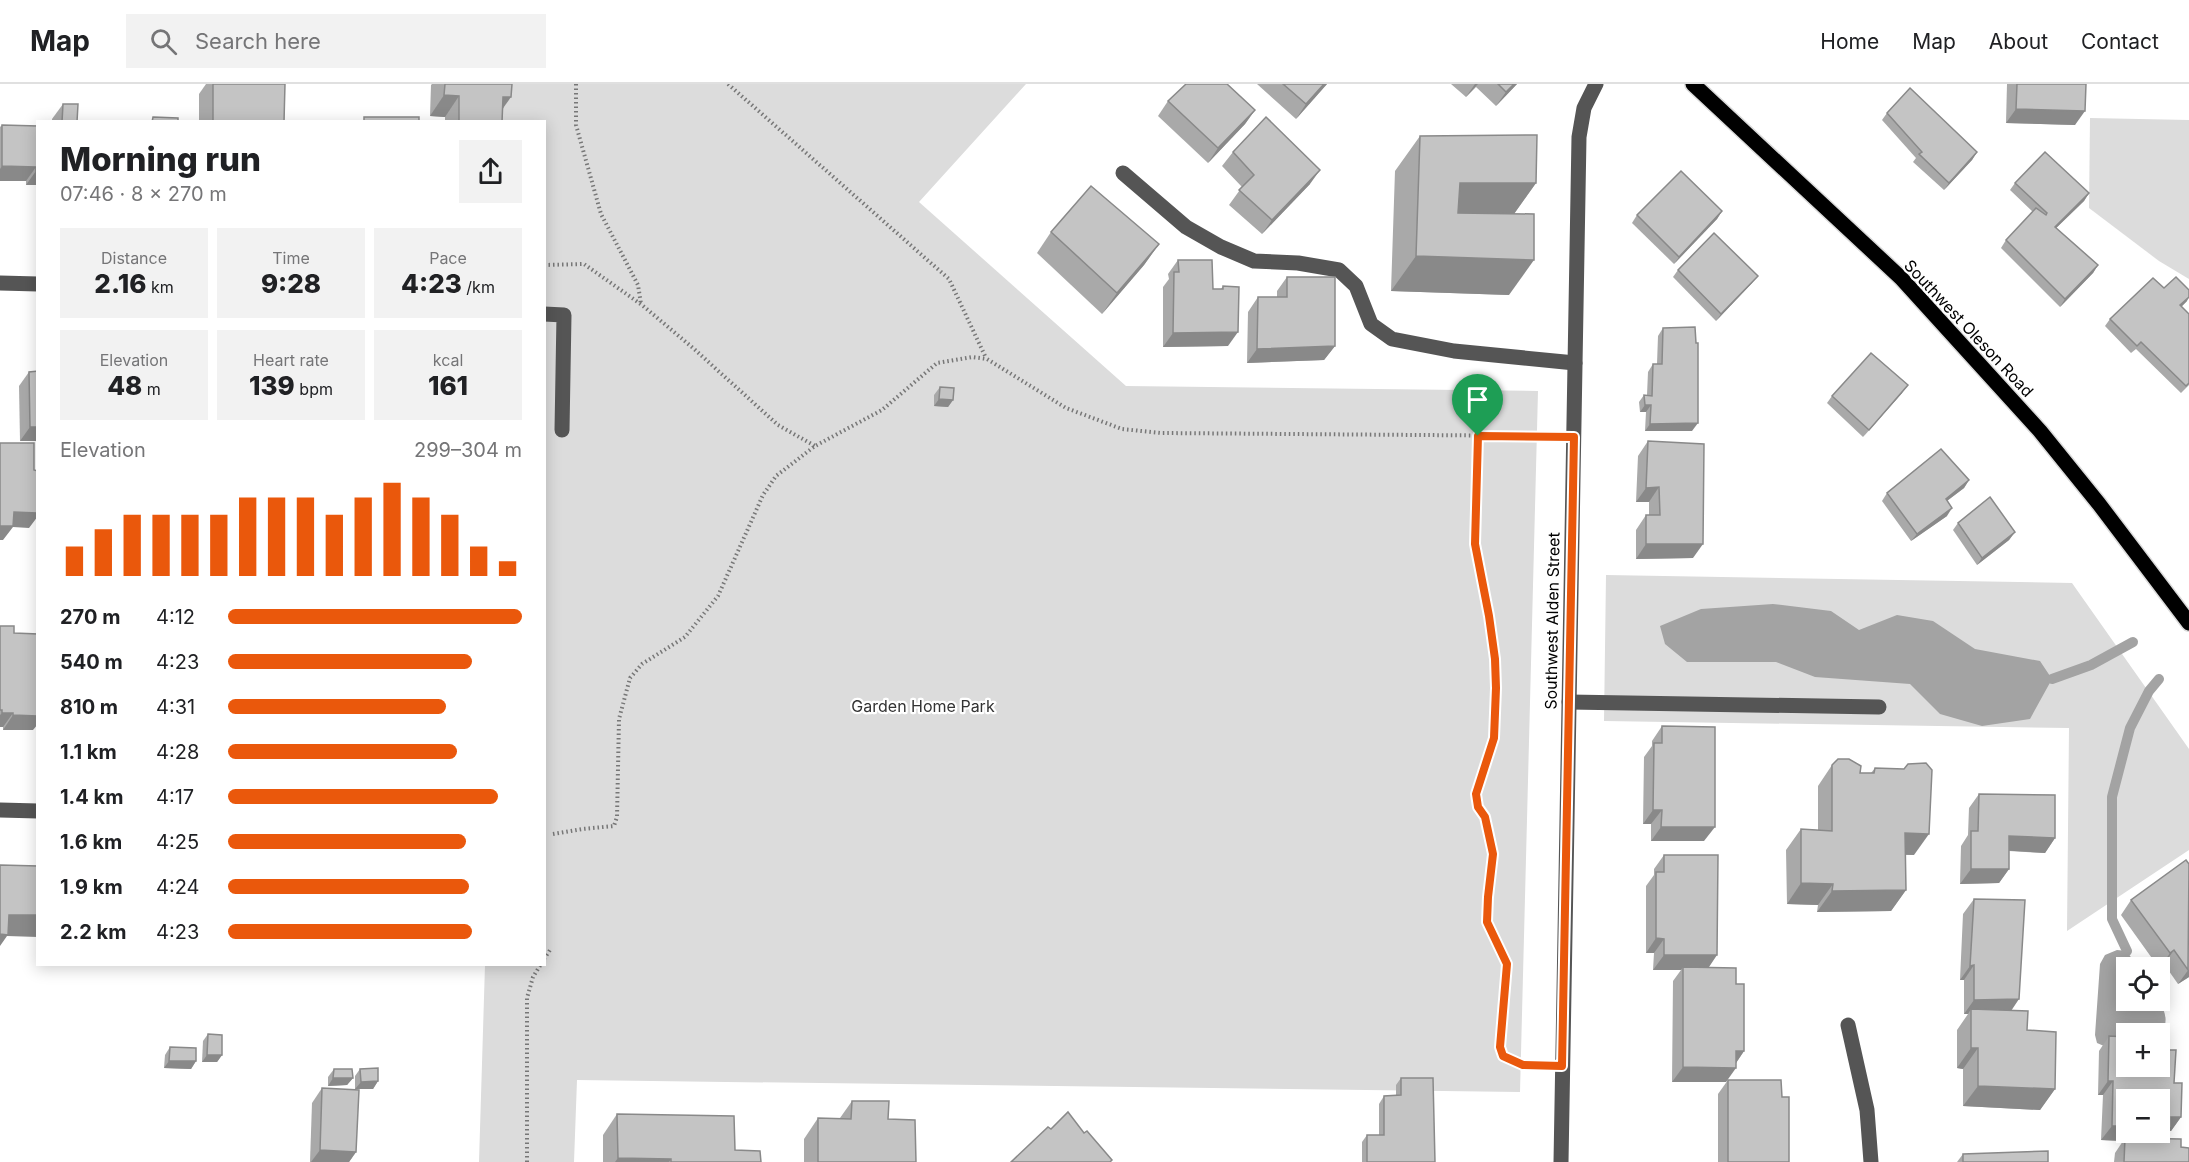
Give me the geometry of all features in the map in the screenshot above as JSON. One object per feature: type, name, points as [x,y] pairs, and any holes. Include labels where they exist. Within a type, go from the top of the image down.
[{"type":"main road","name":"Southwest Oleson Road","points":[[1693,84],[1901,278],[2040,431],[2099,504],[2189,623]]},
{"type":"street","name":"Southwest Alden Street","points":[[1561,1162],[1579,137],[1584,108],[1596,84]]},
{"type":"street","points":[[1123,173],[1186,227],[1221,247],[1254,261],[1298,263],[1339,270],[1356,286],[1371,324],[1392,339],[1454,351],[1575,363]]},
{"type":"street","points":[[0,283],[36,284]]},
{"type":"street","points":[[546,314],[564,315],[562,430]]},
{"type":"street","points":[[1569,702],[1880,706]]},
{"type":"street","points":[[0,810],[36,811]]},
{"type":"street","points":[[1848,1025],[1867,1110],[1870,1162]]},
{"type":"path","points":[[576,84],[576,125],[601,214],[638,285],[642,305]]},
{"type":"path","points":[[728,84],[949,279],[987,359]]},
{"type":"path","points":[[546,265],[584,264],[642,305],[778,425],[815,446]]},
{"type":"path","points":[[554,834],[614,826],[618,817],[619,719],[630,678],[642,664],[685,637],[718,597],[763,495],[776,476],[815,446],[882,410],[937,363],[972,357],[987,359],[1066,408],[1122,429],[1161,433],[1574,437]]},
{"type":"path","points":[[1478,436],[1475,544],[1489,616],[1495,659],[1496,688],[1494,738],[1476,794],[1478,807],[1485,817],[1493,854],[1487,922],[1507,964],[1500,1047],[1503,1056],[1523,1065],[1562,1066]]},
{"type":"path","points":[[546,956],[550,950]]},
{"type":"path","points":[[527,1162],[527,998],[533,977],[540,966]]},
{"type":"green space","name":"Garden Home Park","points":[[501,84],[1026,84],[919,202],[1126,386],[1538,391],[1520,1092],[577,1080],[574,1162],[479,1162],[485,966],[546,966],[546,120],[500,120]]},
{"type":"green space","points":[[2090,118],[2189,120],[2189,279],[2159,261],[2089,208]]},
{"type":"green space","points":[[1606,575],[2072,583],[2189,749],[2189,850],[2067,931],[2069,728],[1604,721]]},
{"type":"shaded area","points":[[1773,604],[1831,611],[1859,630],[1897,615],[1933,621],[1975,649],[2040,661],[2052,679],[2030,719],[1982,726],[1940,714],[1910,684],[1815,677],[1776,662],[1687,662],[1665,644],[1660,626],[1701,609]]},
{"type":"shaded area","points":[[2117,950],[2127,951],[2131,957],[2116,957],[2116,1011],[2164,1011],[2165,1014],[2165,1023],[2116,1023],[2116,1045],[2104,1046],[2097,1043],[2095,1035],[2100,964],[2105,955]]},
{"type":"building","points":[[213,84],[285,84],[284,120],[213,120]]},
{"type":"building","points":[[445,84],[512,84],[511,97],[503,97],[502,120],[459,120],[459,96],[444,95]]},
{"type":"building","points":[[1186,84],[1227,84],[1255,110],[1218,148],[1168,101]]},
{"type":"building","points":[[1283,84],[1324,84],[1306,104]]},
{"type":"building","points":[[1498,84],[1514,84],[1506,92]]},
{"type":"building","points":[[2017,84],[2086,84],[2085,111],[2016,109]]},
{"type":"building","points":[[1910,88],[1977,152],[1949,183],[1919,154],[1922,152],[1887,113]]},
{"type":"building","points":[[63,104],[78,104],[77,120],[62,120]]},
{"type":"building","points":[[153,117],[178,118],[178,120],[152,120]]},
{"type":"building","points":[[364,117],[419,117],[419,120],[364,120]]},
{"type":"building","points":[[1266,117],[1320,170],[1272,220],[1239,190],[1254,175],[1233,152]]},
{"type":"building","points":[[2,125],[36,126],[36,167],[2,166]]},
{"type":"building","points":[[1537,135],[1536,183],[1460,183],[1458,213],[1534,214],[1534,260],[1416,256],[1420,136]]},
{"type":"building","points":[[2045,152],[2089,193],[2055,227],[2098,265],[2065,299],[2006,240],[2036,208],[2046,215],[2047,213],[2015,183]]},
{"type":"building","points":[[1681,171],[1722,211],[1679,257],[1637,215]]},
{"type":"building","points":[[1091,186],[1159,244],[1117,293],[1051,232]]},
{"type":"building","points":[[1714,233],[1758,276],[1721,314],[1678,270]]},
{"type":"building","points":[[1178,260],[1212,260],[1213,289],[1223,289],[1223,286],[1239,287],[1238,332],[1173,333],[1174,272],[1179,272]]},
{"type":"building","points":[[1287,277],[1335,277],[1335,346],[1257,349],[1258,297],[1287,297]]},
{"type":"building","points":[[2176,277],[2189,290],[2189,297],[2180,305],[2189,314],[2189,383],[2186,386],[2141,342],[2137,346],[2110,319],[2153,278],[2164,288]]},
{"type":"building","points":[[1695,327],[1696,343],[1698,343],[1698,423],[1650,424],[1651,405],[1645,405],[1644,395],[1652,396],[1653,364],[1662,364],[1663,328]]},
{"type":"building","points":[[1871,353],[1908,385],[1869,430],[1832,396]]},
{"type":"building","points":[[36,371],[36,427],[30,427],[29,372]]},
{"type":"building","points":[[940,387],[954,388],[953,400],[939,399]]},
{"type":"building","points":[[1648,441],[1704,444],[1703,544],[1646,544],[1646,515],[1660,515],[1659,487],[1646,488]]},
{"type":"building","points":[[0,443],[34,443],[36,513],[14,512],[13,526],[0,526]]},
{"type":"building","points":[[1941,449],[1969,480],[1946,499],[1952,508],[1917,534],[1887,493]]},
{"type":"building","points":[[1990,497],[2015,532],[1982,558],[1958,523]]},
{"type":"building","points":[[0,626],[14,626],[14,633],[36,634],[36,716],[13,715],[13,713],[2,713],[0,710]]},
{"type":"building","points":[[1662,726],[1715,727],[1715,827],[1661,827],[1662,810],[1653,810],[1654,743],[1662,743]]},
{"type":"building","points":[[1838,759],[1849,759],[1861,766],[1860,773],[1874,773],[1875,768],[1904,769],[1908,764],[1926,763],[1932,770],[1929,834],[1905,833],[1906,890],[1832,891],[1833,884],[1801,883],[1801,829],[1832,831],[1832,765]]},
{"type":"building","points":[[1979,794],[2055,795],[2055,838],[2009,836],[2009,869],[1971,869],[1971,831],[1978,831]]},
{"type":"building","points":[[1664,855],[1718,855],[1717,955],[1664,955],[1664,939],[1656,938],[1656,872],[1664,872]]},
{"type":"building","points":[[2186,860],[2189,864],[2188,970],[2174,950],[2170,953],[2131,900]]},
{"type":"building","points":[[0,865],[36,866],[36,915],[9,915],[8,935],[0,934]]},
{"type":"building","points":[[1974,899],[2025,900],[2019,999],[1974,1000],[1974,965],[1970,966]]},
{"type":"building","points":[[1683,967],[1736,968],[1736,984],[1744,984],[1744,1051],[1736,1051],[1736,1068],[1683,1067]]},
{"type":"building","points":[[1971,1009],[2028,1011],[2027,1030],[2056,1032],[2055,1089],[1978,1086],[1978,1048],[1971,1048]]},
{"type":"building","points":[[208,1034],[222,1035],[222,1055],[207,1055]]},
{"type":"building","points":[[2109,1036],[2116,1036],[2116,1077],[2170,1077],[2170,1050],[2176,1050],[2174,1083],[2182,1083],[2181,1117],[2171,1117],[2170,1128],[2170,1089],[2116,1089],[2116,1126],[2112,1126],[2113,1081],[2108,1081]]},
{"type":"building","points":[[170,1047],[196,1048],[196,1061],[169,1061]]},
{"type":"building","points":[[378,1068],[378,1081],[361,1082],[360,1069]]},
{"type":"building","points":[[334,1069],[352,1069],[353,1078],[333,1078]]},
{"type":"building","points":[[1401,1078],[1433,1078],[1435,1162],[1367,1162],[1367,1135],[1384,1135],[1384,1096],[1401,1095]]},
{"type":"building","points":[[1728,1080],[1781,1080],[1782,1097],[1789,1097],[1789,1162],[1728,1162]]},
{"type":"building","points":[[322,1088],[359,1090],[356,1152],[320,1150]]},
{"type":"building","points":[[852,1101],[889,1101],[888,1119],[915,1120],[916,1162],[818,1162],[818,1118],[851,1119]]},
{"type":"building","points":[[1068,1112],[1084,1133],[1087,1131],[1112,1160],[1110,1162],[1011,1162],[1048,1127],[1051,1129]]},
{"type":"building","points":[[617,1114],[734,1116],[735,1150],[760,1151],[761,1162],[671,1162],[671,1159],[618,1158]]},
{"type":"building","points":[[2170,1139],[2181,1139],[2181,1147],[2189,1148],[2189,1162],[2124,1162],[2125,1143],[2170,1143]]},
{"type":"building","points":[[2048,1151],[2048,1162],[1963,1162],[1963,1154]]},
{"type":"waterway","points":[[2052,679],[2091,665],[2133,642]]},
{"type":"waterway","points":[[2127,951],[2112,919],[2112,797],[2130,728],[2149,691],[2159,679]]},
{"type":"route","points":[[1478,436],[1574,437],[1562,1066],[1523,1065],[1503,1056],[1500,1047],[1507,964],[1500,945],[1487,922],[1493,854],[1485,817],[1476,801],[1478,782],[1487,763],[1494,738],[1496,718],[1495,659],[1475,544],[1478,436]]}]
